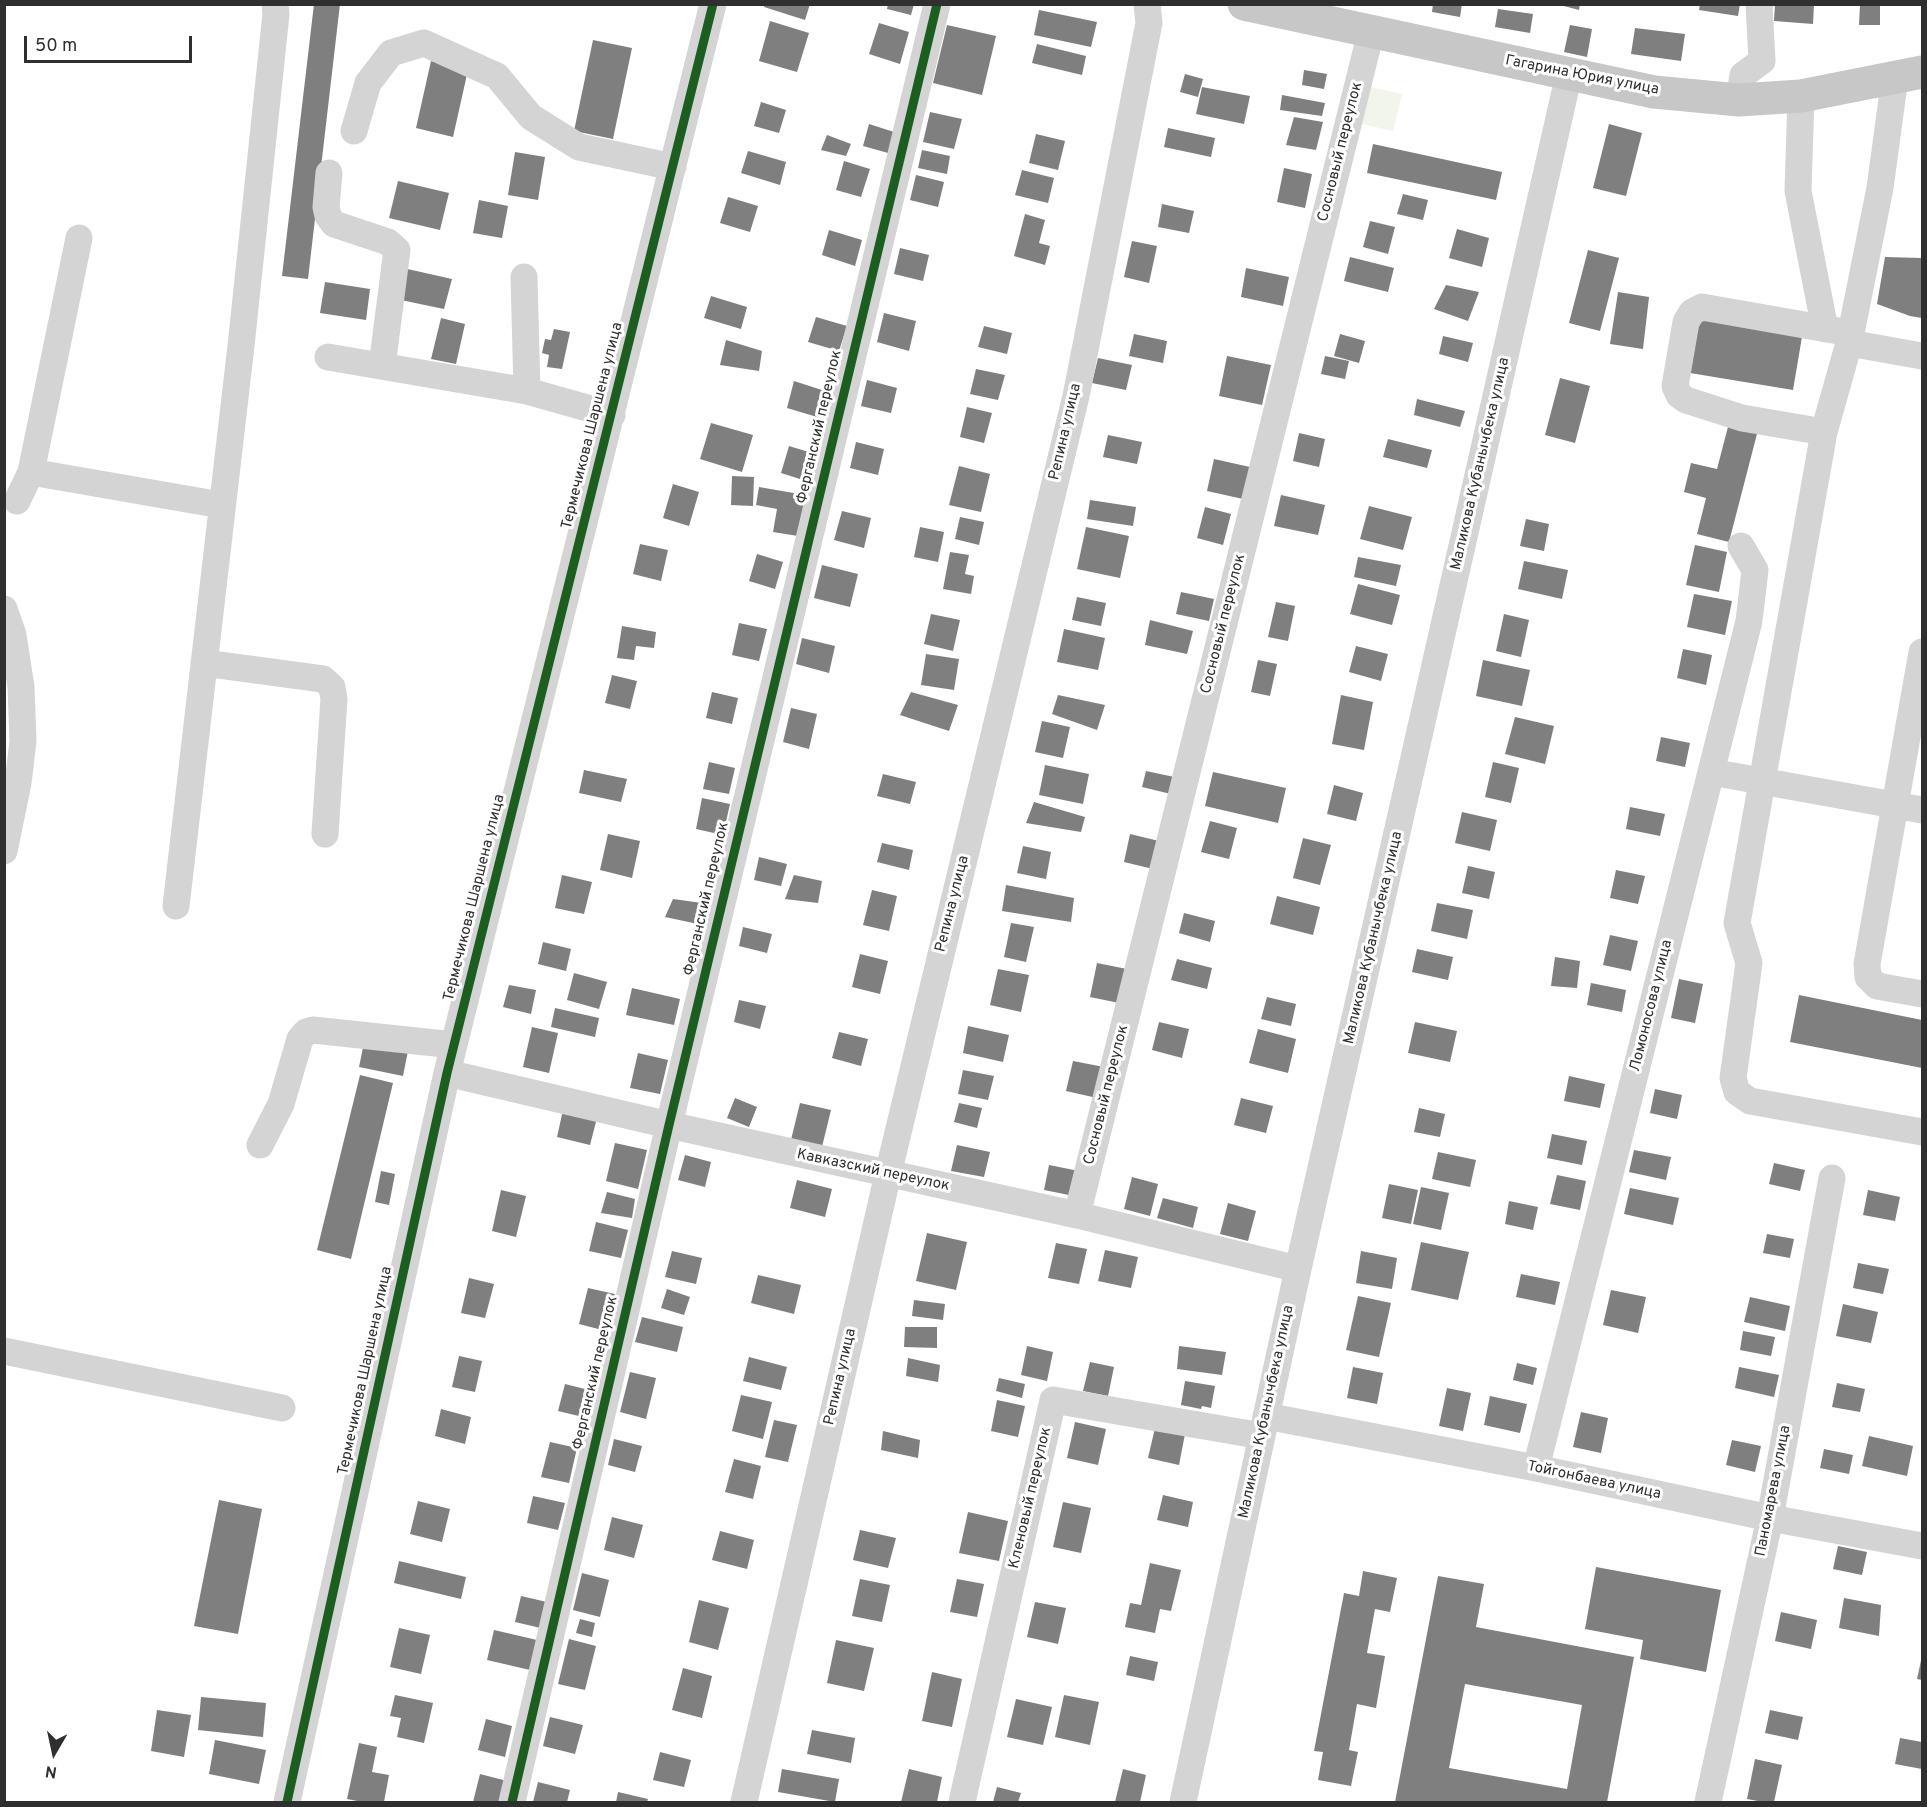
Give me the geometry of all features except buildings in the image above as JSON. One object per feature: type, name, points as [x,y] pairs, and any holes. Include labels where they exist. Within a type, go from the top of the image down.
[{"type":"main road","name":"Гагарина Юрия улица","points":[[1244,4],[1654,92],[1739,100],[1801,96],[1909,74]]},
{"type":"street","points":[[176,906],[241,346],[276,14],[275,4]]},
{"type":"street","name":"Термечикова Шаршена улица","points":[[286,1803],[447,1073],[713,4]]},
{"type":"street","name":"Ферганский переулок","points":[[512,1803],[669,1125],[937,4]]},
{"type":"street","name":"Репина улица","points":[[744,1803],[888,1174],[1076,396],[1149,23],[1147,4]]},
{"type":"street","points":[[1739,100],[1743,75],[1762,61],[1759,4]]},
{"type":"street","name":"Сосновый переулок","points":[[1077,1215],[1371,32]]},
{"type":"street","points":[[354,131],[368,83],[379,68],[391,53],[424,43],[497,76],[531,117],[579,147],[674,167]]},
{"type":"street","name":"Маликова Кубанычбека улица","points":[[1183,1803],[1298,1269],[1569,74]]},
{"type":"street","points":[[1909,74],[1841,335],[1737,923],[1749,963],[1733,1078],[1737,1092],[1750,1101],[1923,1132]]},
{"type":"street","points":[[1801,96],[1798,191],[1841,335]]},
{"type":"street","points":[[329,172],[326,207],[328,216],[334,224],[388,242],[397,250],[382,366]]},
{"type":"street","points":[[17,501],[31,472],[79,238]]},
{"type":"street","points":[[524,277],[527,391]]},
{"type":"street","points":[[1824,432],[1742,418],[1686,400],[1679,394],[1675,386],[1686,322],[1692,312],[1702,307],[1841,335],[1923,356]]},
{"type":"street","points":[[328,357],[527,391],[612,415]]},
{"type":"street","points":[[31,472],[221,505]]},
{"type":"street","name":"Ломоносова улица","points":[[1536,1468],[1749,621],[1755,570],[1741,546]]},
{"type":"street","points":[[4,609],[13,635],[21,687],[23,741],[18,783],[4,851]]},
{"type":"street","points":[[1923,652],[1867,964],[1868,977],[1877,986],[1923,994]]},
{"type":"street","points":[[204,663],[322,679],[332,687],[334,699],[325,834]]},
{"type":"street","points":[[1710,772],[1923,810]]},
{"type":"street","points":[[260,1145],[281,1104],[300,1039],[306,1032],[313,1030],[454,1045]]},
{"type":"street","name":"Кавказский переулок","points":[[447,1073],[669,1125],[1077,1215],[1298,1269]]},
{"type":"street","name":"Паномарева улица","points":[[1708,1803],[1770,1518],[1832,1178]]},
{"type":"street","points":[[4,1351],[282,1408]]},
{"type":"street","name":"Кленовый переулок","points":[[962,1803],[1053,1400],[1264,1426]]},
{"type":"street","name":"Тойгонбаева улица","points":[[1264,1426],[1536,1468],[1770,1518],[1923,1546]]},
{"type":"shaded area","points":[[1362,85],[1402,94],[1393,131],[1353,122]]},
{"type":"cycle path","points":[[287,1802],[447,1073],[713,4]]},
{"type":"cycle path","points":[[512,1802],[669,1125],[937,4]]}]
